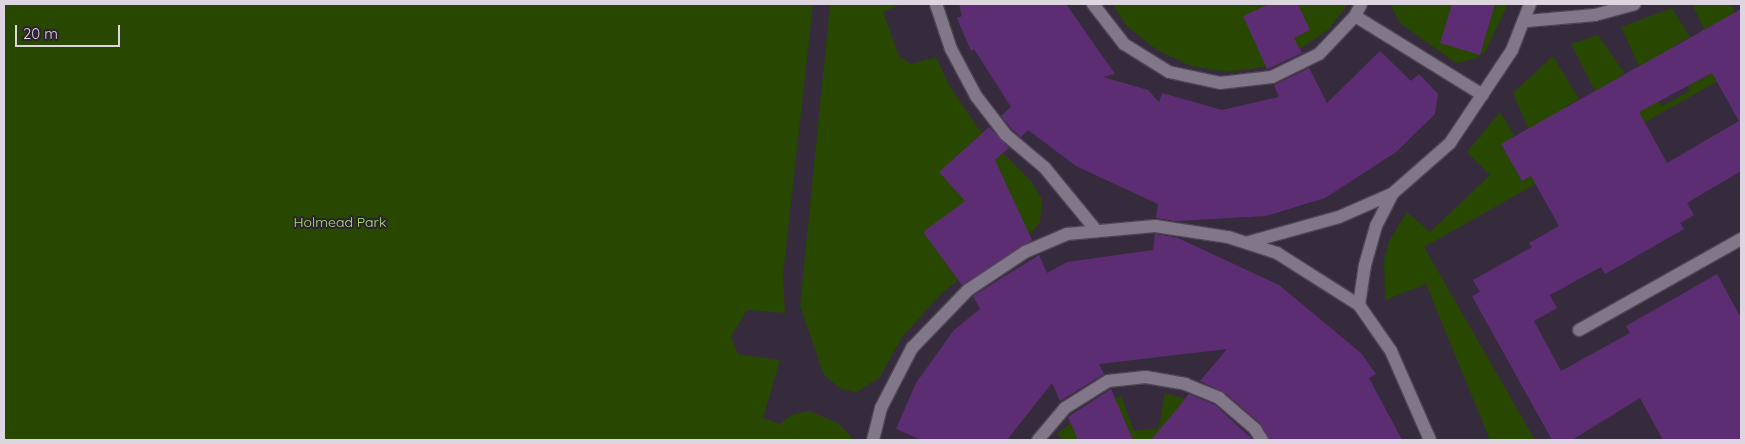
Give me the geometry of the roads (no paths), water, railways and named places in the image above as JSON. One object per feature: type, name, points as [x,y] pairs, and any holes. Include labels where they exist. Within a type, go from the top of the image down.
[{"type":"lane","points":[[936,4],[951,49],[976,96],[1006,135],[1045,168],[1096,230]]},
{"type":"lane","points":[[1092,4],[1124,44],[1169,72],[1220,83],[1272,77],[1319,54],[1356,16],[1362,4]]},
{"type":"lane","points":[[1249,242],[1339,217],[1392,194],[1450,143],[1483,96],[1527,21],[1530,4]]},
{"type":"lane","points":[[1527,21],[1595,15],[1635,4]]},
{"type":"lane","points":[[1356,16],[1483,96]]},
{"type":"lane","points":[[1358,305],[1376,226],[1392,194]]},
{"type":"lane","points":[[873,440],[881,408],[912,348],[968,290],[1025,252],[1067,234],[1156,226],[1249,242],[1277,253],[1358,305],[1391,351],[1430,440]]},
{"type":"lane","points":[[1579,330],[1741,239]]},
{"type":"lane","points":[[1038,440],[1066,408],[1108,381],[1146,377],[1185,384],[1219,398],[1255,429],[1262,440]]},
{"type":"park label","name":"Holmead Park","points":[[340,222]]}]
